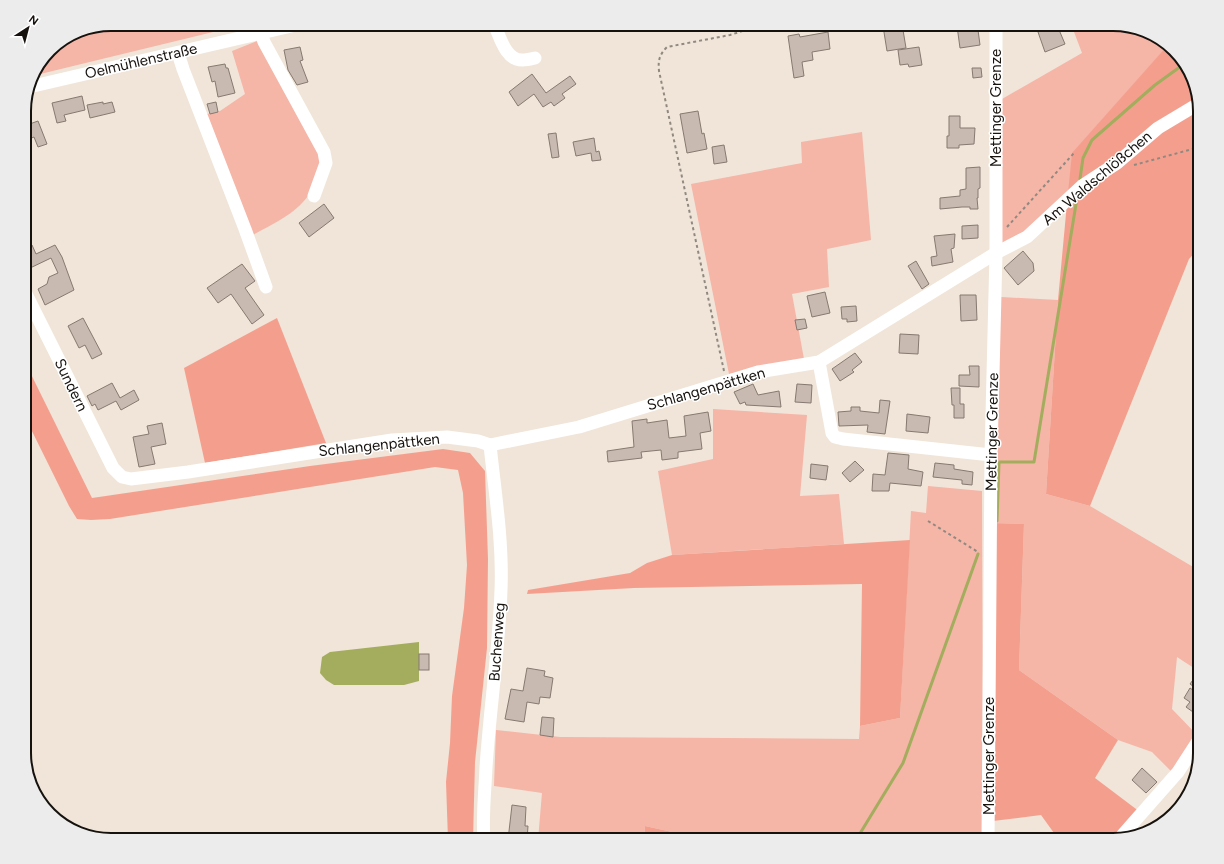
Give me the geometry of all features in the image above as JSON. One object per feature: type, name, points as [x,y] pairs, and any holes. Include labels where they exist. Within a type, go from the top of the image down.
[{"type":"street","name":"Oelmühlenstraße","points":[[35,86],[270,31]]},
{"type":"street","points":[[497,31],[507,52],[512,57],[521,60],[535,58]]},
{"type":"street","name":"Mettinger Grenze","points":[[988,833],[991,455],[996,253],[996,31]]},
{"type":"street","points":[[261,33],[264,42],[324,152],[326,163],[314,196]]},
{"type":"street","points":[[178,53],[266,287]]},
{"type":"street","name":"Am Waldschlößchen","points":[[996,253],[1027,237],[1082,186],[1117,163],[1158,128],[1193,107]]},
{"type":"street","name":"Schlangenpättken","points":[[122,477],[131,480],[392,440],[447,437],[478,441],[490,445],[579,427],[758,372],[819,362],[996,253]]},
{"type":"street","name":"Sundern","points":[[31,304],[112,468],[122,477]]},
{"type":"street","points":[[819,362],[832,433],[835,437],[991,455]]},
{"type":"street","name":"Buchenweg","points":[[483,833],[482,822],[501,589],[501,553],[490,445]]},
{"type":"street","points":[[1126,831],[1178,772],[1193,749]]},
{"type":"path","points":[[720,384],[725,372],[660,78],[658,60],[662,52],[667,47],[730,35],[742,31]]},
{"type":"path","points":[[1130,166],[1193,149]]},
{"type":"path","points":[[996,239],[1074,153]]},
{"type":"path","points":[[928,521],[991,560]]},
{"type":"shaded area","points":[[111,31],[217,31],[40,74],[54,54],[71,42],[85,35]]},
{"type":"shaded area","points":[[1074,31],[1113,31],[1139,35],[1165,50],[1068,193],[1025,231],[1002,244],[1002,99],[1082,53]]},
{"type":"shaded area","points":[[260,40],[324,159],[311,191],[300,206],[251,236],[203,115],[220,111],[245,94],[232,51]]},
{"type":"shaded area","points":[[1164,50],[1170,54],[1185,76],[1189,85],[1192,102],[1068,193],[1072,153]]},
{"type":"shaded area","points":[[1193,111],[1193,255],[1189,259],[1090,506],[1046,494],[1058,300],[1067,203],[1160,130]]},
{"type":"shaded area","points":[[862,132],[871,240],[827,249],[829,287],[792,294],[804,359],[729,374],[691,184],[802,163],[801,142]]},
{"type":"shaded area","points":[[1001,297],[1058,300],[1046,494],[1090,506],[1193,567],[1193,667],[1177,657],[1172,709],[1193,731],[1193,746],[1174,774],[1152,752],[1118,740],[1019,670],[1024,524],[992,523]]},
{"type":"shaded area","points":[[277,318],[326,443],[205,463],[184,368]]},
{"type":"shaded area","points":[[31,374],[92,498],[310,466],[443,449],[470,453],[485,471],[488,559],[487,648],[475,762],[473,833],[448,833],[446,782],[450,743],[452,696],[464,608],[467,565],[463,493],[458,470],[435,467],[110,519],[77,519],[31,429]]},
{"type":"shaded area","points":[[713,409],[807,415],[800,496],[839,494],[844,544],[672,555],[658,471],[713,459]]},
{"type":"shaded area","points":[[928,486],[982,491],[983,833],[677,833],[645,826],[644,833],[539,833],[542,793],[494,786],[496,730],[560,737],[859,739],[860,726],[900,718],[911,511],[926,513]]},
{"type":"shaded area","points":[[992,523],[1024,524],[1019,670],[1118,740],[1095,778],[1140,812],[1118,833],[1054,833],[1041,815],[993,821]]},
{"type":"shaded area","points":[[910,540],[900,718],[860,726],[862,584],[634,588],[527,594],[528,590],[630,573],[647,563],[672,555]]},
{"type":"shaded area","points":[[419,642],[419,681],[404,685],[334,685],[326,680],[320,673],[322,657],[330,652]]},
{"type":"shaded area","points":[[645,826],[677,833],[644,833]]},
{"type":"building","points":[[884,31],[903,31],[906,48],[887,51]]},
{"type":"building","points":[[958,31],[978,31],[980,45],[960,48]]},
{"type":"building","points":[[1060,31],[1065,44],[1045,52],[1038,32]]},
{"type":"building","points":[[828,32],[830,49],[812,52],[813,60],[802,62],[804,76],[794,78],[788,36],[799,34],[800,37]]},
{"type":"building","points":[[300,47],[303,60],[300,61],[308,82],[297,85],[288,70],[284,50]]},
{"type":"building","points":[[919,47],[922,65],[909,67],[908,64],[900,65],[898,50]]},
{"type":"building","points":[[225,64],[226,68],[228,68],[235,93],[218,97],[215,81],[212,82],[208,67]]},
{"type":"building","points":[[972,68],[981,68],[982,77],[973,78]]},
{"type":"building","points":[[532,74],[546,93],[570,76],[576,84],[562,94],[565,98],[554,106],[551,102],[543,107],[534,94],[518,106],[509,92]]},
{"type":"building","points":[[82,96],[85,110],[64,115],[66,121],[57,123],[52,103]]},
{"type":"building","points":[[103,102],[103,104],[112,102],[115,112],[90,118],[87,105]]},
{"type":"building","points":[[216,102],[218,112],[210,114],[207,104]]},
{"type":"building","points":[[698,111],[702,134],[704,133],[707,149],[687,153],[680,114]]},
{"type":"building","points":[[949,116],[960,116],[960,128],[975,128],[974,144],[959,145],[959,148],[947,148],[947,136],[949,136]]},
{"type":"building","points":[[38,121],[47,144],[38,147],[34,137],[31,138],[31,124]]},
{"type":"building","points":[[556,133],[559,157],[552,158],[548,134]]},
{"type":"building","points":[[594,138],[596,152],[599,151],[601,160],[592,161],[591,153],[576,156],[573,142]]},
{"type":"building","points":[[724,145],[727,162],[714,164],[712,147]]},
{"type":"building","points":[[980,167],[980,188],[978,189],[977,198],[978,209],[962,207],[940,209],[940,198],[960,196],[960,190],[966,189],[966,168]]},
{"type":"building","points":[[324,204],[334,218],[309,237],[299,223]]},
{"type":"building","points":[[978,225],[978,238],[962,239],[962,226]]},
{"type":"building","points":[[955,234],[954,248],[951,249],[953,262],[932,266],[931,257],[937,256],[934,236]]},
{"type":"building","points":[[31,245],[36,254],[55,245],[62,257],[74,290],[45,305],[38,289],[47,284],[49,277],[58,273],[51,258],[31,268]]},
{"type":"building","points":[[1023,251],[1033,263],[1034,271],[1018,285],[1004,268]]},
{"type":"building","points":[[916,261],[929,284],[922,289],[908,266]]},
{"type":"building","points":[[242,264],[255,281],[245,288],[264,315],[252,324],[231,294],[218,303],[207,288]]},
{"type":"building","points":[[825,292],[830,313],[812,317],[807,296]]},
{"type":"building","points":[[960,295],[976,295],[977,320],[961,321]]},
{"type":"building","points":[[856,306],[857,321],[847,322],[847,319],[842,319],[841,307]]},
{"type":"building","points":[[83,318],[102,354],[92,359],[85,345],[79,348],[68,326]]},
{"type":"building","points":[[805,319],[807,328],[797,330],[795,320]]},
{"type":"building","points":[[900,334],[919,335],[918,354],[899,353]]},
{"type":"building","points":[[855,353],[862,362],[852,370],[854,372],[840,381],[832,369]]},
{"type":"building","points":[[969,366],[979,366],[979,387],[959,386],[959,375],[970,375]]},
{"type":"building","points":[[112,383],[120,398],[134,390],[139,400],[121,410],[116,401],[98,410],[95,404],[92,406],[87,396]]},
{"type":"building","points":[[753,384],[758,395],[779,391],[781,407],[746,405],[745,402],[740,404],[734,392]]},
{"type":"building","points":[[797,384],[812,385],[811,403],[795,402]]},
{"type":"building","points":[[951,388],[960,388],[960,404],[964,404],[964,418],[954,418],[954,405],[952,405]]},
{"type":"building","points":[[880,400],[890,401],[885,434],[867,432],[868,425],[839,426],[838,412],[851,411],[851,407],[860,407],[860,411],[879,413]]},
{"type":"building","points":[[708,412],[711,431],[700,433],[702,449],[678,452],[678,458],[662,460],[661,450],[641,452],[642,458],[608,462],[607,451],[634,447],[632,421],[647,419],[647,423],[667,420],[669,438],[686,436],[684,416]]},
{"type":"building","points":[[907,414],[930,417],[928,433],[906,431]]},
{"type":"building","points":[[162,423],[166,444],[151,447],[155,464],[139,467],[133,437],[149,434],[147,426]]},
{"type":"building","points":[[888,453],[909,455],[908,469],[923,472],[921,486],[890,483],[889,491],[872,491],[873,474],[885,475]]},
{"type":"building","points":[[855,461],[864,470],[850,482],[842,473]]},
{"type":"building","points":[[935,463],[954,465],[954,469],[973,472],[972,485],[962,484],[962,480],[933,477]]},
{"type":"building","points":[[811,464],[828,466],[826,480],[810,478]]},
{"type":"building","points":[[419,654],[429,654],[429,670],[419,670]]},
{"type":"building","points":[[527,668],[545,671],[544,676],[553,678],[550,698],[540,697],[539,704],[527,702],[524,722],[505,719],[511,689],[523,691]]},
{"type":"building","points":[[1190,688],[1193,690],[1193,712],[1186,707],[1190,702],[1184,698]]},
{"type":"building","points":[[542,717],[554,718],[553,737],[540,735]]},
{"type":"building","points":[[1142,768],[1157,782],[1146,793],[1132,780]]},
{"type":"building","points":[[512,805],[526,807],[525,826],[528,826],[528,833],[509,833]]},
{"type":"waterway","points":[[1080,179],[1083,158],[1092,140],[1155,85],[1179,67]]},
{"type":"waterway","points":[[997,521],[999,462],[1034,462],[1077,198]]},
{"type":"waterway","points":[[860,833],[903,763],[978,554]]}]
